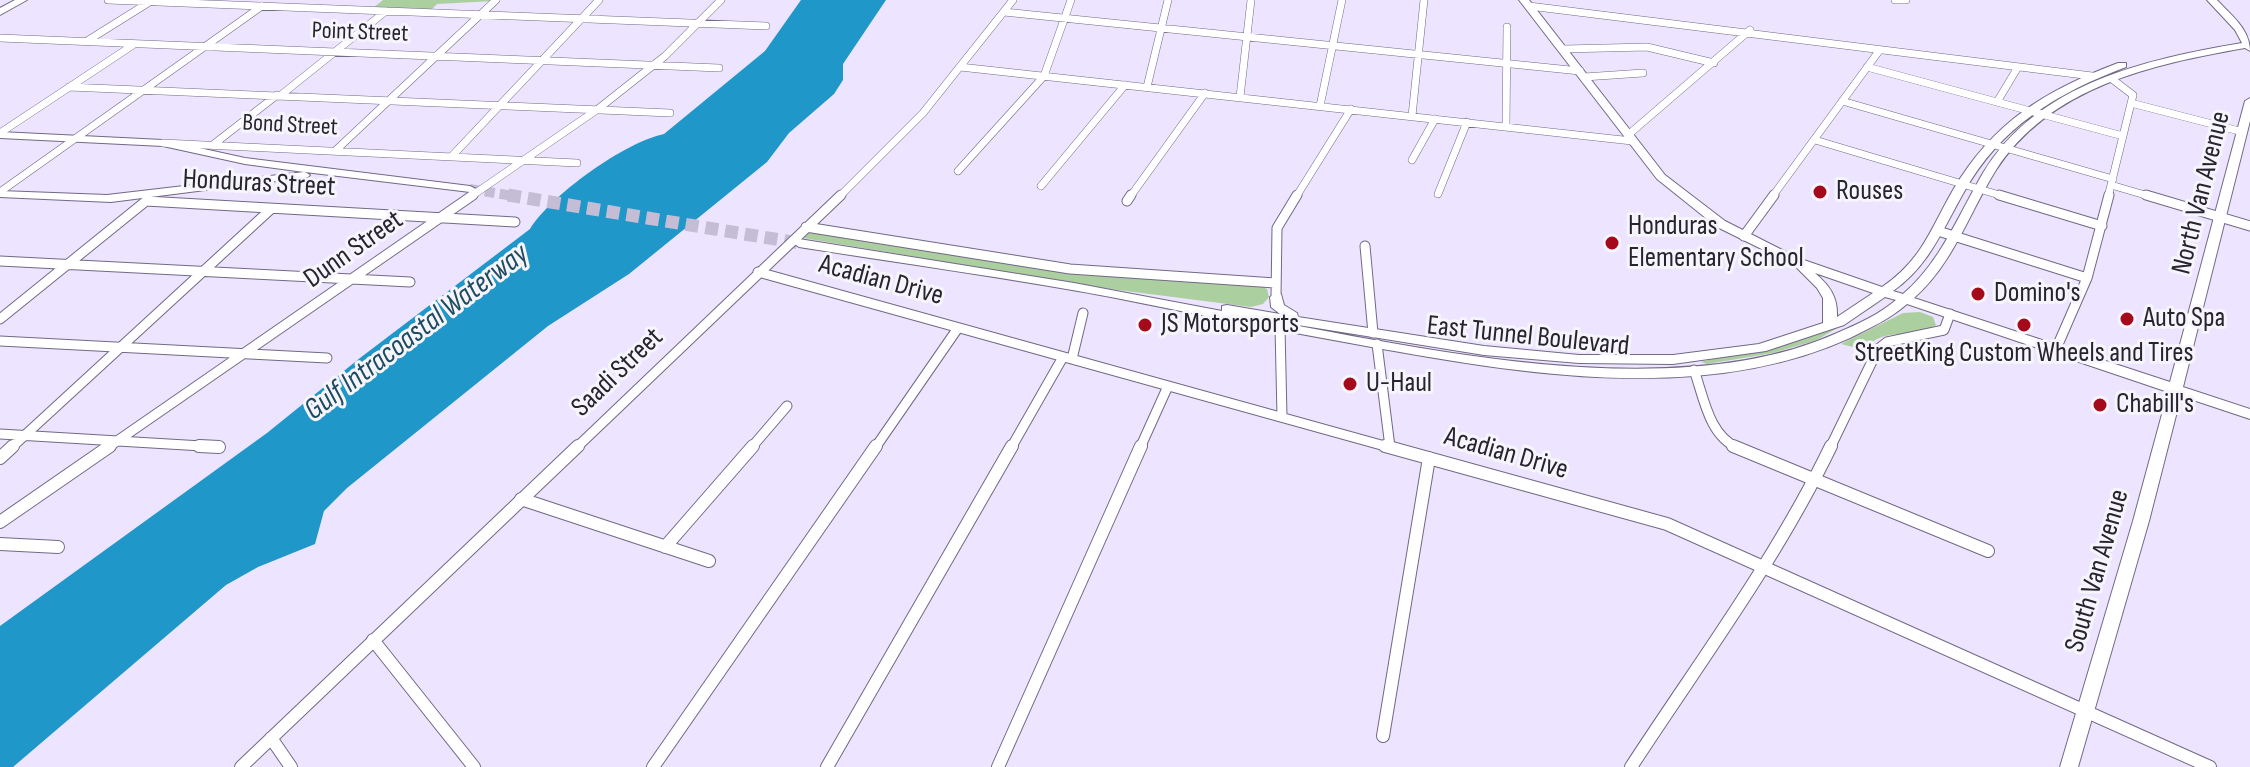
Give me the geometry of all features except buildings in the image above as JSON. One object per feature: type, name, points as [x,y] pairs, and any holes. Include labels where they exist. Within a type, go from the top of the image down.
[{"type":"main road","points":[[0,12],[22,0]]},
{"type":"main road","points":[[2212,0],[2248,44]]},
{"type":"main road","points":[[1526,3],[1630,138],[1680,195],[1744,236],[1794,261],[2250,414]]},
{"type":"main road","name":"East Tunnel Boulevard","points":[[799,243],[1116,295],[1345,339],[1410,339],[1538,356],[1638,361],[1737,351],[1829,326],[1887,293],[1908,274],[1938,231],[1962,184],[1990,144],[2027,110],[2092,76],[2166,53],[2248,44]]},
{"type":"main road","name":"East Tunnel Boulevard","points":[[1116,295],[1243,311],[1375,338],[1561,370],[1633,373],[1694,370],[1755,362],[1826,344],[1869,324],[1907,300],[1937,268],[1980,189],[2006,149],[2064,101],[2112,79],[2179,58],[2248,44]]},
{"type":"main road","name":"North Van Avenue","points":[[2173,389],[2222,218],[2250,101]]},
{"type":"main road","name":"Bond Street","points":[[0,134],[163,143]]},
{"type":"main road","points":[[163,143],[245,161],[470,189]]},
{"type":"main road","points":[[105,199],[192,191],[275,177],[364,175]]},
{"type":"main road","name":"Honduras Street","points":[[0,193],[146,201]]},
{"type":"main road","points":[[1794,261],[1819,281],[1831,298],[1829,326]]},
{"type":"main road","points":[[1243,311],[1261,309],[1275,290]]},
{"type":"main road","points":[[1275,290],[1282,310],[1308,322]]},
{"type":"main road","name":"South Van Avenue","points":[[2069,767],[2141,521],[2173,389]]},
{"type":"street","points":[[108,0],[766,26]]},
{"type":"street","points":[[335,151],[496,0]]},
{"type":"street","points":[[452,156],[599,0]]},
{"type":"street","name":"Dunn Street","points":[[0,522],[598,109],[654,65],[700,24],[721,0]]},
{"type":"street","name":"Saadi Street","points":[[241,767],[914,123],[1013,0]]},
{"type":"street","points":[[958,171],[1044,76],[1071,0]]},
{"type":"street","points":[[1147,87],[1168,0]]},
{"type":"street","points":[[1240,97],[1251,0]]},
{"type":"street","points":[[1320,106],[1342,0]]},
{"type":"street","points":[[1412,116],[1424,0]]},
{"type":"street","points":[[1895,0],[1906,0]]},
{"type":"street","points":[[87,41],[151,1]]},
{"type":"street","points":[[1526,3],[1750,30],[1879,51],[2092,76]]},
{"type":"street","points":[[0,193],[262,6]]},
{"type":"street","points":[[214,144],[386,11]]},
{"type":"street","points":[[1004,12],[1582,74],[1643,73]]},
{"type":"street","points":[[1506,127],[1507,27]]},
{"type":"street","points":[[960,67],[1630,138],[1750,30]]},
{"type":"street","name":"Point Street","points":[[0,38],[719,68]]},
{"type":"street","points":[[0,134],[135,43]]},
{"type":"street","points":[[1564,49],[1647,47],[1714,63]]},
{"type":"street","points":[[1744,236],[1879,51]]},
{"type":"street","points":[[1867,67],[2123,136]]},
{"type":"street","points":[[1997,102],[2018,67]]},
{"type":"street","points":[[2056,349],[2087,278],[2131,103],[2129,89],[2112,79]]},
{"type":"street","points":[[1041,186],[1125,85]]},
{"type":"street","points":[[69,87],[670,113]]},
{"type":"street","points":[[1127,201],[1205,93]]},
{"type":"street","points":[[1842,101],[2250,226]]},
{"type":"street","points":[[2131,103],[2243,132]]},
{"type":"street","points":[[806,227],[1070,269],[1275,290],[1277,228],[1351,109]]},
{"type":"street","points":[[1412,160],[1435,119]]},
{"type":"street","points":[[1438,194],[1467,122]]},
{"type":"street","points":[[1815,140],[2102,226]]},
{"type":"street","name":"Bond Street","points":[[163,143],[577,163]]},
{"type":"street","points":[[187,204],[178,199],[192,191]]},
{"type":"street","points":[[0,319],[146,201]]},
{"type":"street","name":"Honduras Street","points":[[146,201],[515,222]]},
{"type":"street","points":[[0,458],[271,209]]},
{"type":"street","points":[[1938,231],[2087,278]]},
{"type":"street","points":[[1365,246],[1390,447]]},
{"type":"street","points":[[0,261],[410,282]]},
{"type":"street","name":"Acadian Drive","points":[[758,272],[1667,524],[1767,566],[2210,767]]},
{"type":"street","points":[[827,767],[1068,358],[1083,313]]},
{"type":"street","points":[[1631,767],[1737,604],[1767,566],[1814,480],[1878,349],[1887,342],[1944,330],[1950,314]]},
{"type":"street","points":[[1280,327],[1282,417]]},
{"type":"street","points":[[653,767],[958,328]]},
{"type":"street","points":[[0,341],[327,358]]},
{"type":"street","points":[[1694,370],[1720,439],[1988,551]]},
{"type":"street","points":[[998,767],[1168,386]]},
{"type":"street","points":[[665,547],[787,406]]},
{"type":"street","points":[[0,434],[219,447]]},
{"type":"street","points":[[1383,736],[1429,458]]},
{"type":"street","points":[[521,499],[709,561]]},
{"type":"street","points":[[0,544],[58,547]]},
{"type":"street","points":[[373,640],[474,767]]},
{"type":"street","points":[[271,738],[291,767]]},
{"type":"green space","points":[[383,0],[494,1],[437,4],[431,10],[373,8]]},
{"type":"green space","points":[[808,232],[1071,273],[1257,284],[1267,289],[1269,297],[1263,304],[1251,307],[1095,287],[803,238]]},
{"type":"green space","points":[[1881,302],[1817,340],[1773,353],[1707,364],[1701,362],[1842,323]]},
{"type":"green space","points":[[1920,312],[1933,317],[1936,325],[1928,330],[1880,338],[1865,350],[1841,344],[1903,313]]},
{"type":"water","name":"Gulf Intracoastal Waterway","points":[[801,0],[886,0],[843,64],[843,80],[834,94],[789,133],[767,162],[629,274],[548,326],[347,488],[324,511],[315,544],[258,567],[226,585],[13,767],[0,767],[0,626],[267,433],[530,229],[540,215],[571,186],[630,147],[664,134],[765,51]]},
{"type":"tunnel","points":[[470,189],[520,197]]},
{"type":"tunnel","points":[[508,195],[799,243]]},
{"type":"place","name":"Rouses","points":[[1820,192]]},
{"type":"place","name":"Honduras Elementary School","points":[[1612,243]]},
{"type":"place","name":"Domino's","points":[[1978,294]]},
{"type":"place","name":"Auto Spa","points":[[2127,319]]},
{"type":"place","name":"JS Motorsports","points":[[1145,325]]},
{"type":"place","name":"StreetKing Custom Wheels and Tires","points":[[2024,325]]},
{"type":"place","name":"U-Haul","points":[[1350,384]]},
{"type":"place","name":"Chabill's","points":[[2100,405]]}]
